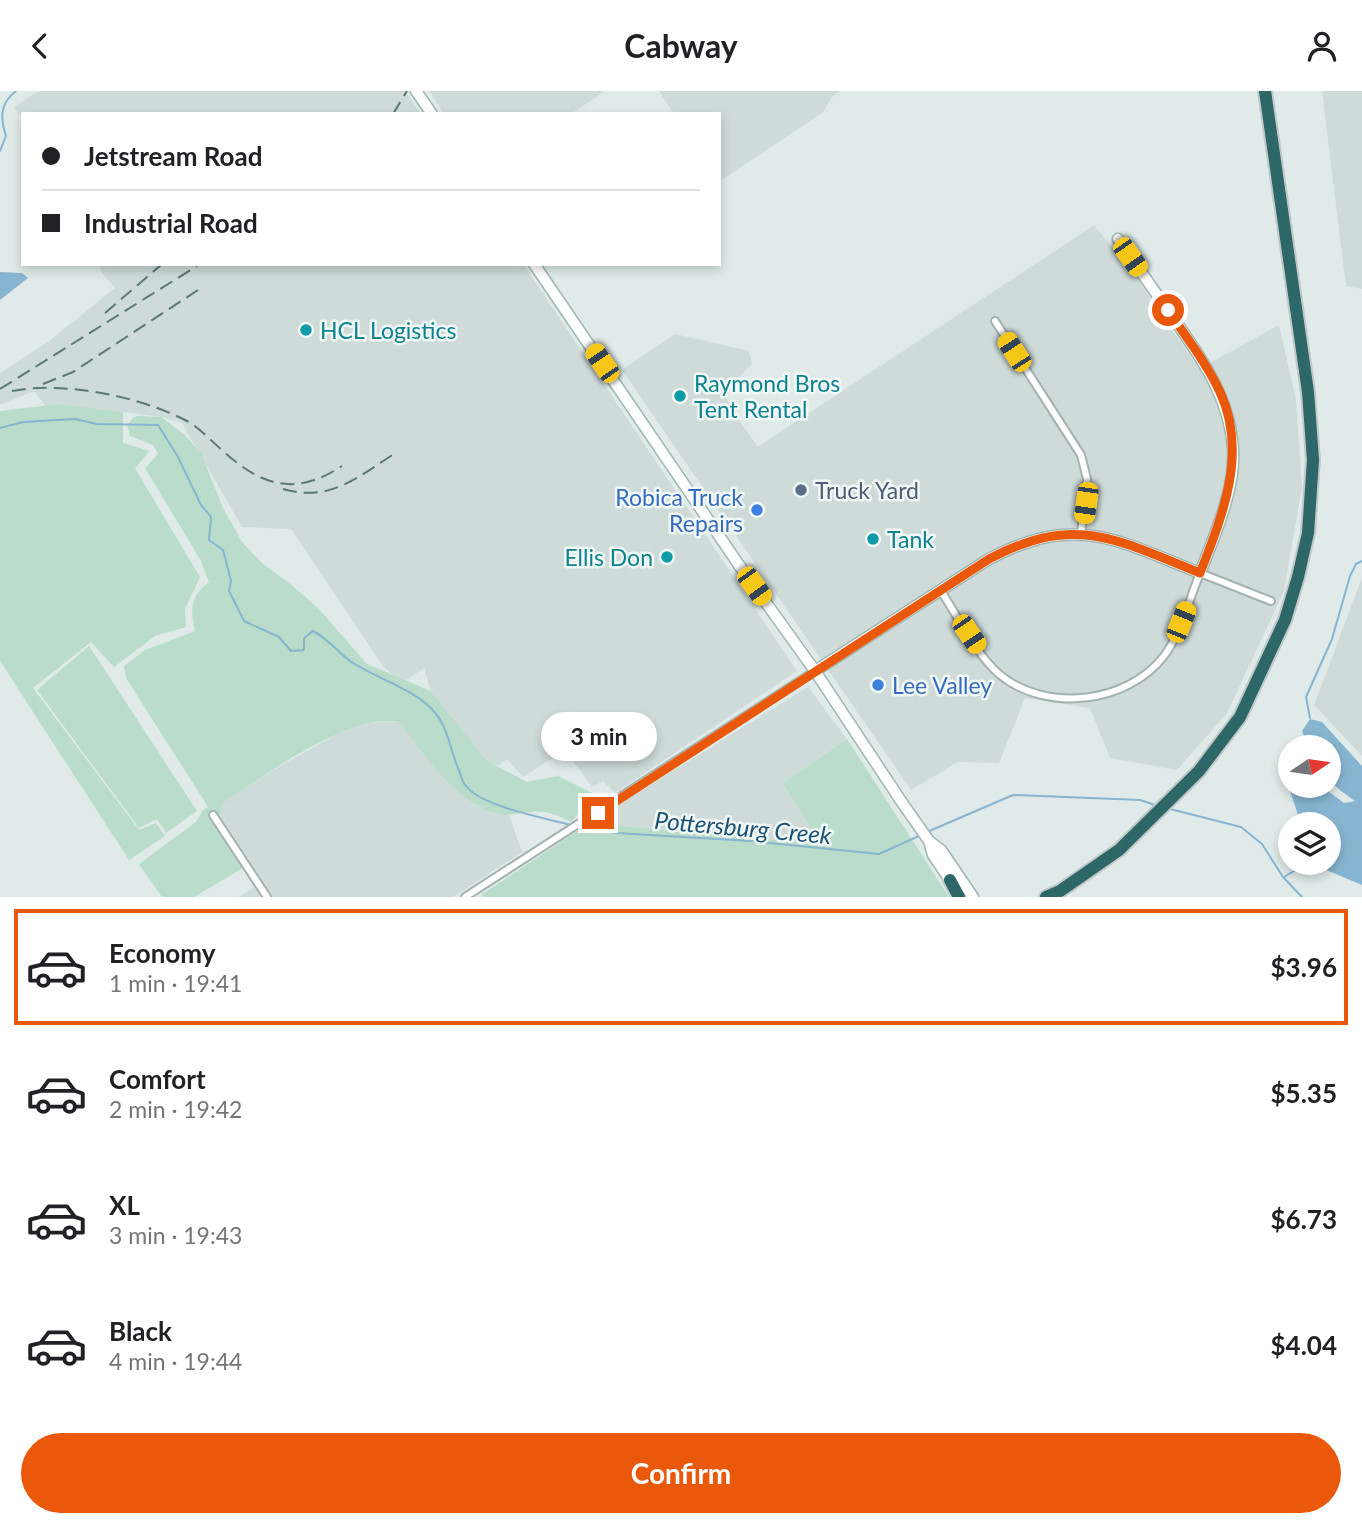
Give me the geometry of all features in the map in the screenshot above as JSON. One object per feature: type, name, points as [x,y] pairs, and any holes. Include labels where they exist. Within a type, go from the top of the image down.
[{"type":"highway","points":[[1046,897],[1058,894],[1119,850],[1199,771],[1240,717],[1285,620],[1298,577],[1308,533],[1313,460],[1308,392],[1265,91]]},
{"type":"highway","points":[[950,880],[960,897]]},
{"type":"main road","points":[[416,91],[431,112]]},
{"type":"main road","points":[[815,671],[989,559],[1017,544],[1061,534],[1093,535],[1123,542],[1200,573],[1217,530],[1230,478],[1234,450],[1230,422],[1221,394],[1205,364],[1118,239]]},
{"type":"main road","points":[[535,266],[929,841],[941,851],[973,897]]},
{"type":"main road","points":[[929,841],[933,855],[950,880]]},
{"type":"street","points":[[995,321],[1081,455],[1087,479],[1081,534]]},
{"type":"street","points":[[941,591],[986,660],[1000,675],[1047,696],[1069,700],[1093,698],[1121,688],[1141,676],[1162,658],[1172,643],[1200,573],[1271,601]]},
{"type":"street","points":[[466,897],[815,671]]},
{"type":"street","points":[[213,815],[267,897]]},
{"type":"shaded area","points":[[38,91],[405,91],[420,112],[21,112],[21,117],[14,107]]},
{"type":"shaded area","points":[[429,91],[605,91],[574,112],[443,112]]},
{"type":"shaded area","points":[[659,91],[840,91],[832,97],[823,112],[721,180],[721,112],[673,112]]},
{"type":"shaded area","points":[[1322,91],[1362,91],[1362,289],[1346,286]]},
{"type":"shaded area","points":[[1094,225],[1129,267],[1199,369],[1279,325],[1296,400],[1302,487],[1284,591],[1227,713],[1177,770],[1110,758],[1090,708],[1025,698],[999,763],[958,762],[911,790],[622,370],[675,334],[749,351],[752,364],[725,391],[730,407],[758,447]]},
{"type":"shaded area","points":[[100,266],[524,266],[797,671],[615,793],[603,781],[592,787],[565,750],[523,777],[507,759],[498,766],[485,760],[431,691],[424,668],[402,683],[383,666],[291,529],[242,527],[182,423],[161,417],[59,404],[46,406],[34,391],[0,405],[0,373],[48,342],[115,288]]},
{"type":"shaded area","points":[[1362,578],[1362,756],[1314,705]]},
{"type":"shaded area","points":[[808,687],[847,739],[783,783],[822,844],[589,823]]},
{"type":"shaded area","points":[[398,721],[437,768],[477,806],[509,815],[522,852],[453,897],[239,897],[256,886],[225,845],[220,804],[337,734],[368,723]]},
{"type":"green space","points":[[59,404],[123,412],[123,443],[150,451],[135,468],[200,577],[185,609],[186,627],[155,636],[114,667],[91,642],[33,688],[139,830],[156,823],[165,836],[129,860],[0,661],[0,411]]},
{"type":"green space","points":[[138,416],[161,417],[184,434],[201,453],[223,508],[242,542],[264,565],[318,608],[367,664],[431,691],[486,760],[527,782],[558,776],[596,795],[571,822],[542,812],[508,815],[490,811],[459,793],[398,721],[369,723],[308,748],[221,804],[224,839],[243,868],[194,897],[162,897],[139,864],[196,822],[208,807],[126,678],[124,666],[145,650],[195,631],[193,603],[198,592],[209,582],[201,561],[145,468],[158,454],[153,445],[130,436],[127,425]]},
{"type":"green space","points":[[89,646],[197,811],[166,833],[157,819],[139,828],[37,690]]},
{"type":"green space","points":[[847,739],[949,897],[481,895],[589,823],[821,844],[783,783]]},
{"type":"water","points":[[0,272],[22,273],[28,278],[0,300]]},
{"type":"water","points":[[1310,719],[1322,722],[1334,735],[1304,735],[1302,731]]},
{"type":"water","points":[[1341,743],[1362,766],[1362,885],[1338,875],[1341,875],[1341,812],[1297,812],[1292,798],[1337,798],[1344,803],[1355,801],[1341,790]]},
{"type":"waterway","points":[[0,151],[6,136],[3,123],[4,106],[16,91]]},
{"type":"waterway","name":"Pottersburg Creek","points":[[0,428],[23,422],[75,419],[97,424],[158,425],[178,457],[201,505],[211,517],[209,540],[223,550],[231,581],[229,591],[244,621],[279,637],[291,651],[304,650],[304,638],[313,631],[318,634],[350,661],[407,691],[436,714],[444,727],[464,782],[475,794],[500,806],[571,825]]},
{"type":"waterway","points":[[1310,718],[1306,697],[1332,639],[1350,576],[1356,564],[1362,561]]},
{"type":"waterway","name":"Pottersburg Creek","points":[[927,832],[1013,795],[1140,800],[1158,806]]},
{"type":"waterway","name":"Pottersburg Creek","points":[[1170,809],[1241,827],[1262,844],[1283,877],[1302,897]]},
{"type":"waterway","name":"Pottersburg Creek","points":[[580,827],[617,833],[750,841],[879,854],[919,836]]},
{"type":"railway","points":[[394,112],[407,91]]},
{"type":"railway","points":[[105,313],[160,266]]},
{"type":"railway","points":[[0,389],[197,266]]},
{"type":"railway","points":[[43,384],[73,372],[198,290]]},
{"type":"railway","points":[[12,391],[32,388],[77,389],[123,398],[166,411],[200,430],[251,472],[279,483],[309,482],[342,466]]},
{"type":"railway","points":[[283,489],[316,493],[330,490],[357,478],[397,452]]},
{"type":"place","name":"HCL Logistics","points":[[306,330]]},
{"type":"place","name":"Raymond Bros Tent Rental","points":[[680,396]]},
{"type":"place","name":"Truck Yard","points":[[801,490]]},
{"type":"place","name":"Robica Truck Repairs","points":[[757,510]]},
{"type":"place","name":"Tank","points":[[873,539]]},
{"type":"place","name":"Ellis Don","points":[[667,557]]},
{"type":"place","name":"Lee Valley","points":[[878,685]]},
{"type":"route","points":[[598,813],[989,559],[1017,544],[1061,534],[1093,535],[1123,542],[1200,573],[1217,530],[1234,450],[1230,422],[1221,394],[1205,364],[1168,310]]}]
